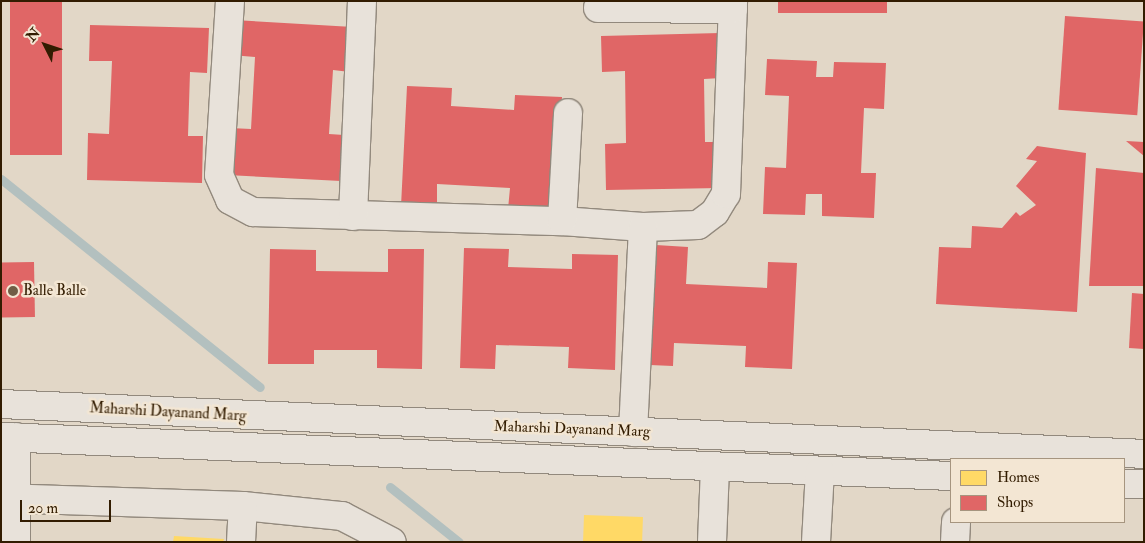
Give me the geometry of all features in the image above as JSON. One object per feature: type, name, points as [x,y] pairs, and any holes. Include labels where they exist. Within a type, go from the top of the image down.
[{"type":"street","points":[[230,1],[219,175],[230,200],[253,212],[562,221],[643,227],[698,225],[715,212],[726,194],[733,5],[598,8]]},
{"type":"street","points":[[353,216],[362,1]]},
{"type":"street","points":[[562,221],[568,113]]},
{"type":"street","points":[[633,432],[643,227]]},
{"type":"street","name":"Maharshi Dayanand Marg","points":[[1,404],[1144,454]]},
{"type":"street","points":[[9,437],[9,498],[16,542]]},
{"type":"street","name":"Maharshi Dayanand Marg","points":[[9,437],[950,476]]},
{"type":"street","points":[[712,542],[715,467]]},
{"type":"street","points":[[816,542],[820,471]]},
{"type":"street","points":[[1125,484],[1144,484]]},
{"type":"street","points":[[9,498],[243,506],[342,516],[392,542]]},
{"type":"street","points":[[241,542],[243,506]]},
{"type":"street","points":[[955,542],[956,523]]},
{"type":"building: Homes","points":[[584,515],[643,517],[642,542],[583,542]]},
{"type":"building: Homes","points":[[174,536],[224,539],[223,542],[173,542]]},
{"type":"building: Shops","points":[[10,1],[62,1],[62,155],[10,155]]},
{"type":"building: Shops","points":[[778,1],[887,1],[887,13],[778,13]]},
{"type":"building: Shops","points":[[1065,16],[1144,22],[1137,115],[1058,110]]},
{"type":"building: Shops","points":[[234,20],[353,27],[350,72],[333,70],[329,134],[344,135],[341,181],[227,175],[230,128],[251,129],[255,57],[231,55]]},
{"type":"building: Shops","points":[[90,25],[209,28],[207,73],[190,72],[188,136],[203,136],[202,183],[87,180],[88,133],[109,134],[112,61],[89,61]]},
{"type":"building: Shops","points":[[720,33],[721,78],[704,79],[705,142],[720,142],[720,188],[606,190],[605,144],[626,143],[625,71],[602,72],[601,36]]},
{"type":"building: Shops","points":[[767,59],[817,61],[816,77],[833,77],[834,62],[886,63],[884,109],[864,108],[861,173],[876,173],[874,218],[822,216],[822,194],[806,194],[805,215],[763,214],[765,167],[786,168],[789,96],[765,95]]},
{"type":"building: Shops","points":[[407,86],[452,88],[451,106],[514,110],[515,95],[562,97],[555,211],[508,209],[510,188],[437,184],[437,208],[401,206]]},
{"type":"building: Shops","points":[[1126,141],[1144,142],[1144,156]]},
{"type":"building: Shops","points":[[1037,146],[1086,153],[1077,312],[936,304],[939,247],[971,248],[972,226],[1002,228],[1016,212],[1020,216],[1036,205],[1016,186],[1037,161],[1026,159]]},
{"type":"building: Shops","points":[[1096,168],[1144,173],[1144,286],[1089,286]]},
{"type":"building: Shops","points":[[656,245],[688,247],[686,284],[767,288],[768,262],[797,263],[792,369],[745,367],[746,346],[674,343],[673,366],[650,365]]},
{"type":"building: Shops","points":[[464,248],[509,249],[508,267],[572,269],[572,254],[618,255],[615,370],[568,368],[569,347],[496,345],[495,369],[460,368]]},
{"type":"building: Shops","points":[[270,249],[316,250],[316,271],[388,272],[388,249],[424,249],[422,369],[377,368],[377,350],[314,350],[314,364],[268,364]]},
{"type":"building: Shops","points":[[34,262],[35,317],[2,318],[1,263]]},
{"type":"building: Shops","points":[[1132,293],[1144,294],[1144,349],[1129,348]]},
{"type":"waterway","points":[[1,179],[260,387]]},
{"type":"waterway","points":[[390,487],[459,542]]},
{"type":"place","name":"Balle Balle","points":[[13,291]]}]
